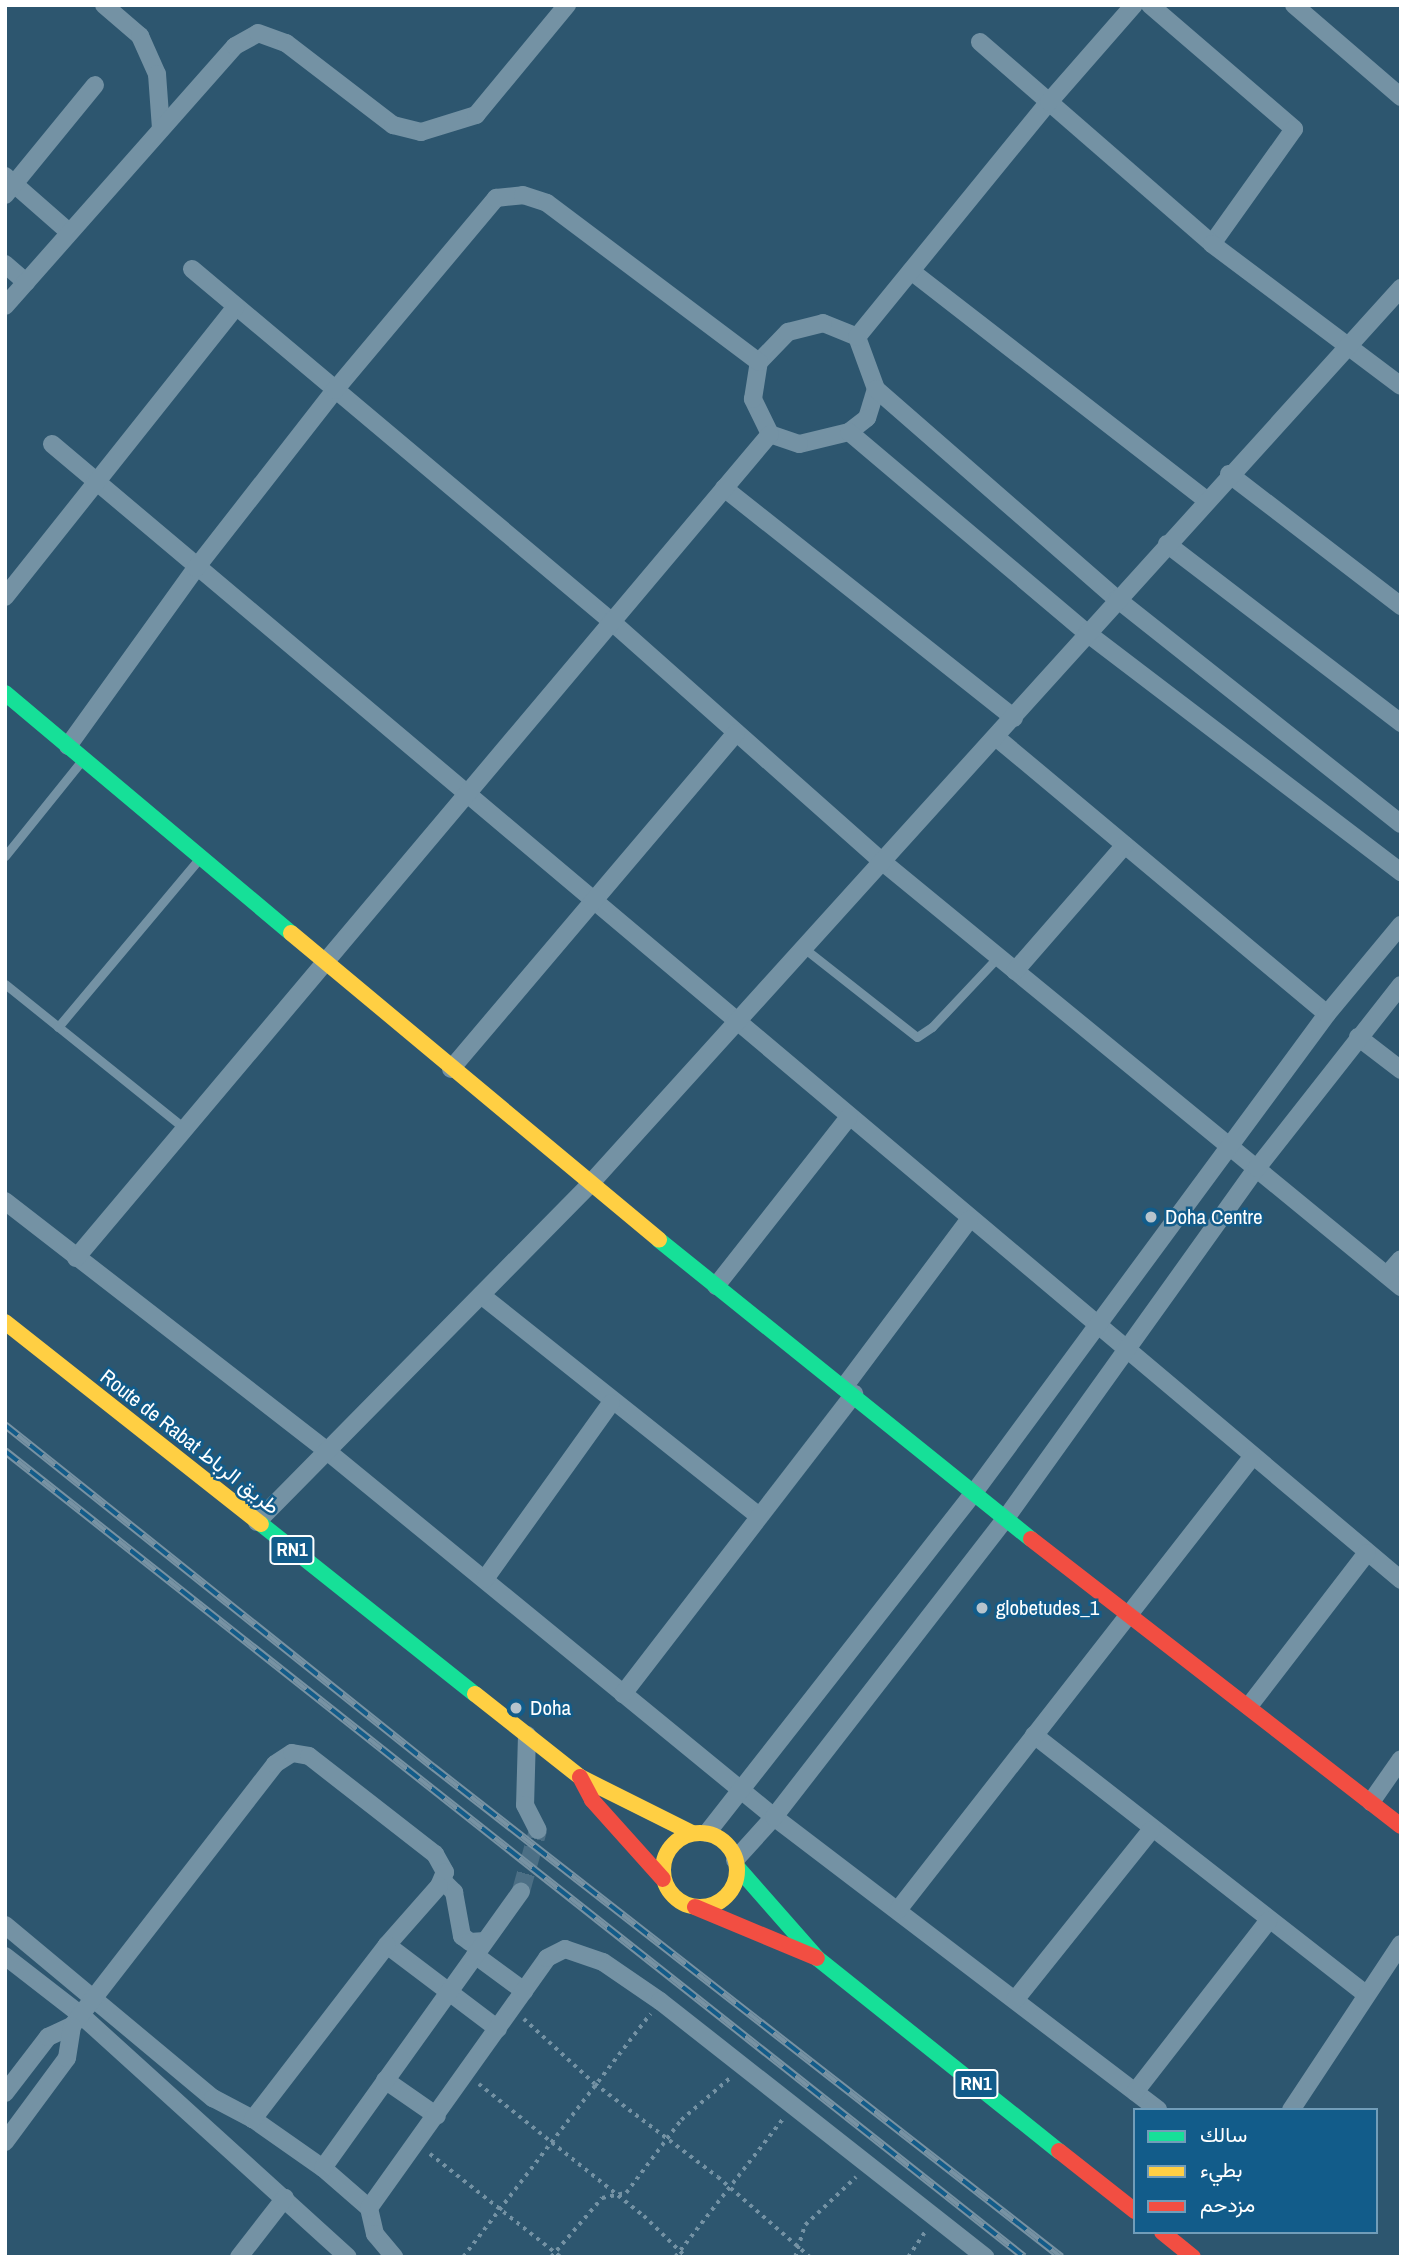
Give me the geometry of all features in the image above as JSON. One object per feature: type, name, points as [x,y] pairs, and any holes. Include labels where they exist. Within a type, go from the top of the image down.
[{"type":"main road","points":[[5,693],[590,1184],[849,1390],[972,1494],[1401,1826]]},
{"type":"main road","name":"Route de Rabat طريق الرباط","points":[[5,1322],[580,1777],[699,1833]]},
{"type":"main road","name":"Route de Rabat طريق الرباط","points":[[580,1777],[592,1800],[663,1879]]},
{"type":"main road","points":[[663,1879],[665,1855],[672,1845],[699,1833]]},
{"type":"main road","name":"RN1","points":[[699,1833],[721,1838],[736,1864],[817,1958],[1133,2209]]},
{"type":"main road","points":[[695,1908],[726,1898],[736,1864]]},
{"type":"main road","name":"RN1","points":[[663,1879],[675,1898],[817,1958]]},
{"type":"main road","points":[[1164,2234],[1193,2257]]},
{"type":"street","points":[[104,5],[140,36],[157,74],[161,129]]},
{"type":"street","points":[[5,306],[235,46],[258,33],[286,43],[393,125],[421,132],[476,115],[567,5]]},
{"type":"street","points":[[857,337],[1049,102],[1135,5]]},
{"type":"street","points":[[1150,5],[1294,129],[1212,244]]},
{"type":"street","points":[[1294,5],[1401,97]]},
{"type":"street","points":[[980,42],[1212,244],[1401,386]]},
{"type":"street","points":[[69,232],[8,185],[95,85]]},
{"type":"street","points":[[68,746],[196,568],[335,390],[496,198],[523,195],[547,203],[759,362]]},
{"type":"street","points":[[5,264],[26,282]]},
{"type":"street","points":[[192,269],[611,621],[884,863],[1394,1281],[1401,1259]]},
{"type":"street","points":[[911,271],[1206,500]]},
{"type":"street","points":[[257,1522],[590,1184],[884,863],[1228,474],[1349,347],[1401,288]]},
{"type":"street","points":[[5,597],[236,307]]},
{"type":"street","points":[[876,389],[867,418],[849,432],[799,444],[770,434],[753,399],[759,362],[788,332],[822,323],[857,337],[876,389],[1117,599],[1401,824]]},
{"type":"street","points":[[849,432],[1087,633],[1401,872]]},
{"type":"street","points":[[76,1258],[770,434]]},
{"type":"street","points":[[52,444],[465,795],[598,899],[969,1220],[1401,1580]]},
{"type":"street","points":[[1228,474],[1401,606]]},
{"type":"street","points":[[724,488],[1014,718]]},
{"type":"street","points":[[1167,544],[1401,723]]},
{"type":"street","points":[[451,1069],[598,899],[736,733]]},
{"type":"street","points":[[997,737],[1327,1014]]},
{"type":"street","points":[[1015,971],[1125,845]]},
{"type":"street","points":[[699,1833],[738,1788],[972,1494],[1327,1014],[1401,925]]},
{"type":"street","points":[[736,1864],[1006,1518],[1257,1168],[1401,985]]},
{"type":"street","points":[[1358,1037],[1401,1070]]},
{"type":"street","points":[[716,1286],[849,1118]]},
{"type":"street","points":[[5,1201],[327,1451],[774,1817],[1155,2108]]},
{"type":"street","points":[[623,1694],[758,1515],[969,1220]]},
{"type":"street","points":[[481,1295],[611,1403],[758,1515]]},
{"type":"street","points":[[485,1579],[611,1403]]},
{"type":"street","points":[[898,1910],[1252,1457]]},
{"type":"street","points":[[1249,1706],[1367,1553]]},
{"type":"street","points":[[527,1735],[526,1805],[538,1830]]},
{"type":"street","points":[[1034,1735],[1151,1830],[1366,1994]]},
{"type":"street","points":[[5,2093],[48,2037],[76,2020],[285,1754],[309,1756],[435,1854],[444,1865],[443,1881],[387,1945],[253,2119]]},
{"type":"street","points":[[1371,1801],[1401,1759]]},
{"type":"street","points":[[1015,2000],[1151,1830]]},
{"type":"street","points":[[443,1881],[454,1892],[462,1936],[480,1948],[524,1991]]},
{"type":"street","points":[[323,2168],[521,1891]]},
{"type":"street","points":[[1135,2092],[1268,1921]]},
{"type":"street","points":[[5,1925],[213,2098],[253,2119],[323,2168],[369,2208],[375,2234],[386,2255]]},
{"type":"street","points":[[1292,2108],[1401,1944]]},
{"type":"street","points":[[387,1945],[498,2029]]},
{"type":"street","points":[[369,2208],[547,1958],[565,1949],[603,1962],[660,2001],[869,2162],[985,2257]]},
{"type":"street","points":[[5,1956],[285,2198],[348,2257]]},
{"type":"street","points":[[5,2143],[68,2058],[76,2020]]},
{"type":"street","points":[[385,2080],[437,2116]]},
{"type":"street","points":[[240,2257],[285,2198]]},
{"type":"lane","points":[[5,856],[84,759]]},
{"type":"lane","points":[[58,1027],[200,857]]},
{"type":"lane","points":[[805,949],[917,1037],[932,1027],[999,956]]},
{"type":"lane","points":[[5,984],[184,1128]]},
{"type":"path","points":[[463,2257],[499,2205],[552,2143],[660,2001]]},
{"type":"path","points":[[512,2008],[595,2084],[729,2186],[810,2257]]},
{"type":"path","points":[[551,2257],[602,2198],[618,2195],[631,2187],[666,2138],[745,2065]]},
{"type":"path","points":[[467,2073],[618,2195],[686,2257]]},
{"type":"path","points":[[675,2257],[796,2105]]},
{"type":"path","points":[[416,2144],[499,2205],[561,2257]]},
{"type":"path","points":[[795,2257],[805,2225],[848,2188],[869,2162]]},
{"type":"path","points":[[908,2257],[936,2216]]},
{"type":"tunnel","points":[[521,1891],[538,1830]]},
{"type":"railway","points":[[5,1425],[433,1767],[1061,2257]]},
{"type":"railway","points":[[5,1451],[1024,2257]]},
{"type":"traffic: fast","points":[[5,693],[291,933]]},
{"type":"traffic: fast","points":[[659,1240],[1031,1539]]},
{"type":"traffic: fast","points":[[261,1524],[475,1694]]},
{"type":"traffic: fast","points":[[738,1868],[817,1958],[1059,2151]]},
{"type":"traffic: slow","points":[[291,933],[659,1240]]},
{"type":"traffic: slow","points":[[5,1322],[261,1524]]},
{"type":"traffic: slow","points":[[475,1694],[580,1777],[692,1833]]},
{"type":"traffic: slow","points":[[707,1833],[727,1843],[735,1856],[737,1870],[735,1884],[727,1897],[714,1905],[693,1907],[673,1897],[665,1884],[663,1863],[673,1843],[686,1835],[707,1833]]},
{"type":"traffic: jam","points":[[1031,1539],[1401,1826]]},
{"type":"traffic: jam","points":[[580,1777],[592,1800],[663,1879]]},
{"type":"traffic: jam","points":[[695,1907],[817,1958]]},
{"type":"traffic: jam","points":[[1059,2151],[1133,2209]]},
{"type":"traffic: jam","points":[[1164,2234],[1193,2257]]},
{"type":"place","name":"Doha Centre","points":[[1151,1217]]},
{"type":"place","name":"globetudes_1","points":[[982,1608]]},
{"type":"place","name":"Doha","points":[[516,1708]]}]
